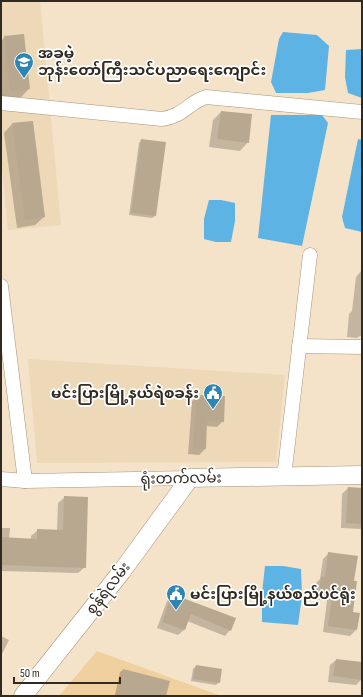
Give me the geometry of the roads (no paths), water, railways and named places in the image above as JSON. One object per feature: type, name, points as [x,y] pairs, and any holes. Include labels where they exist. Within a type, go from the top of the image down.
[{"type":"main road","name":"ရုံးတက်လမ်း","points":[[190,478],[362,475]]},
{"type":"main road","name":"စွန်ရဲလမ်း","points":[[24,696],[122,571],[190,478]]},
{"type":"street","points":[[1,103],[162,119],[178,114],[206,97],[362,112]]},
{"type":"street","points":[[284,477],[310,255]]},
{"type":"street","points":[[1,286],[25,481]]},
{"type":"street","points":[[299,346],[362,347]]},
{"type":"street","name":"ရုံးတက်လမ်း","points":[[1,479],[25,481],[190,478]]},
{"type":"water","points":[[283,32],[317,35],[329,46],[325,90],[308,93],[276,93],[271,82],[279,39]]},
{"type":"water","points":[[362,49],[362,98],[348,93],[345,77],[346,50]]},
{"type":"water","points":[[271,115],[322,115],[328,123],[302,246],[258,238]]},
{"type":"water","points":[[358,139],[362,140],[362,232],[345,228],[342,217]]},
{"type":"water","points":[[209,200],[221,200],[235,203],[235,221],[231,242],[216,242],[204,239],[204,219]]},
{"type":"water","points":[[265,566],[283,566],[301,569],[302,596],[298,625],[262,622],[262,593]]},
{"type":"place","name":"အခမဲ့ ဘုန်းတော်ကြီးသင်ပညာရေးကျောင်း","points":[[24,79]]},
{"type":"place","name":"မင်းပြားမြို့နယ်ရဲစခန်း","points":[[213,410]]},
{"type":"place","name":"မင်းပြားမြို့နယ်စည်ပင်ရုံး","points":[[176,611]]}]
